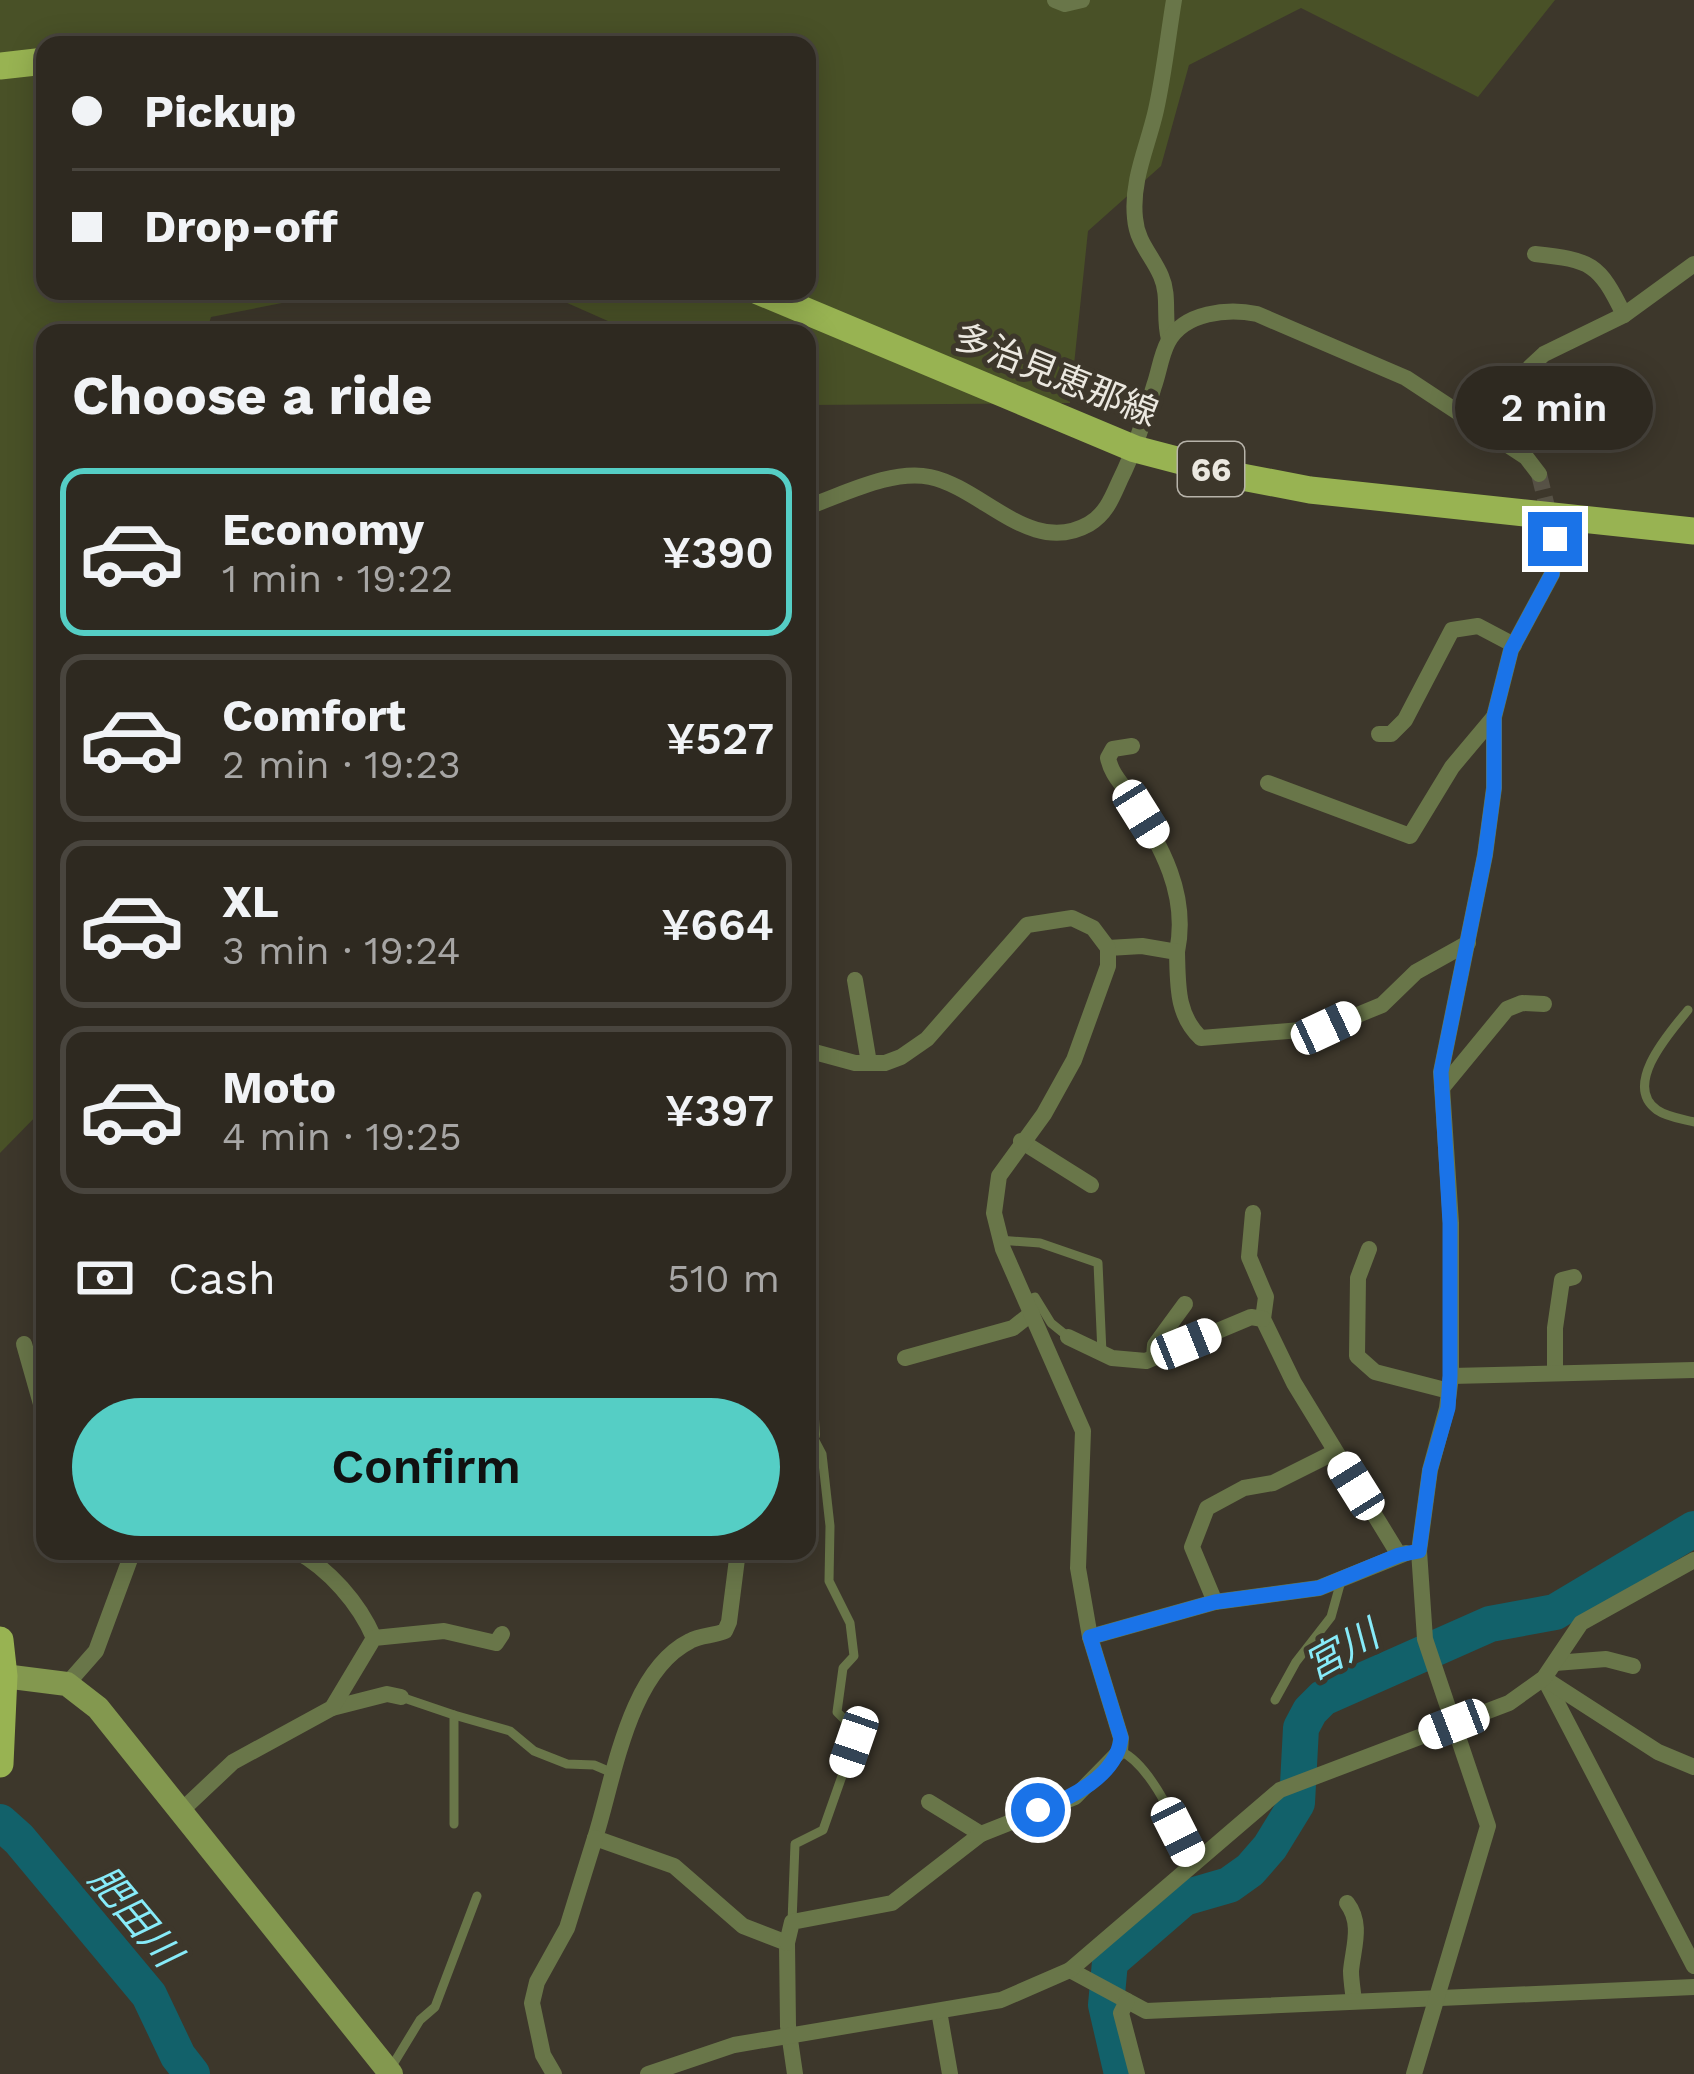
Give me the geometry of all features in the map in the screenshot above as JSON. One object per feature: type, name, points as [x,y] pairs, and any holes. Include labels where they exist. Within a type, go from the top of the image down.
[{"type":"main road","points":[[0,66],[36,63]]},
{"type":"main road","name":"多治見恵那線","points":[[779,300],[1135,449],[1310,490],[1694,531]]},
{"type":"main road","points":[[0,1640],[4,1676],[0,1764]]},
{"type":"street","points":[[1055,0],[1066,4],[1082,0]]},
{"type":"street","points":[[816,505],[894,478],[931,477],[1019,524],[1061,533],[1088,525],[1106,510],[1135,449],[1169,339],[1161,275],[1137,233],[1134,202],[1156,110],[1174,0]]},
{"type":"street","points":[[1535,254],[1579,259],[1593,267],[1624,315]]},
{"type":"street","points":[[1515,449],[1530,367],[1544,354],[1624,315],[1694,264]]},
{"type":"street","points":[[1169,339],[1204,315],[1239,310],[1257,314],[1406,378],[1515,449],[1538,474]]},
{"type":"street","points":[[1414,2074],[1488,1826],[1425,1639],[1419,1551],[1430,1470],[1450,1383],[1443,1060],[1494,788],[1494,717],[1514,645],[1552,574],[1555,539]]},
{"type":"street","points":[[1379,734],[1391,734],[1405,720],[1452,630],[1478,626],[1514,645]]},
{"type":"street","points":[[1268,783],[1410,836],[1452,767],[1494,717]]},
{"type":"street","points":[[1132,746],[1114,749],[1108,758],[1111,772],[1156,838],[1176,881],[1179,998],[1185,1019],[1202,1038],[1326,1028],[1382,1005],[1416,972],[1468,943]]},
{"type":"street","points":[[795,2074],[787,1943],[792,1922],[892,1903],[981,1834],[1075,1797],[1120,1750],[1121,1738],[1090,1637],[1078,1568],[1083,1431],[999,1240],[994,1214],[996,1187],[1074,1060],[1108,966],[1108,948],[1093,928],[1072,918],[1027,925],[927,1039],[901,1057],[868,1063],[816,1053]]},
{"type":"street","points":[[1108,948],[1142,946],[1177,952]]},
{"type":"street","points":[[855,980],[868,1063]]},
{"type":"street","points":[[1442,1088],[1507,1010],[1522,1003],[1544,1004]]},
{"type":"street","points":[[1022,1141],[1091,1185]]},
{"type":"street","points":[[1253,1213],[1249,1257],[1266,1297],[1264,1319],[1294,1383],[1399,1555]]},
{"type":"street","points":[[1369,1249],[1358,1278],[1357,1356],[1375,1372],[1450,1383],[1556,1373],[1694,1370]]},
{"type":"street","points":[[1556,1373],[1555,1328],[1562,1280],[1574,1277]]},
{"type":"street","points":[[1154,1357],[1155,1345],[1185,1304]]},
{"type":"street","points":[[905,1358],[1013,1328],[1029,1307]]},
{"type":"street","points":[[1068,1336],[1128,1362],[1154,1357],[1251,1317],[1264,1319]]},
{"type":"street","points":[[24,1344],[36,1386]]},
{"type":"street","points":[[1215,1602],[1192,1547],[1207,1508],[1335,1452]]},
{"type":"street","points":[[1090,1637],[1215,1602],[1295,1593],[1419,1551]]},
{"type":"street","points":[[648,2074],[734,2045],[1001,2000],[1070,1970],[1280,1790],[1509,1703],[1549,1671],[1581,1623],[1694,1559]]},
{"type":"street","points":[[67,1684],[96,1651],[131,1560]]},
{"type":"street","points":[[312,1560],[364,1615],[374,1638]]},
{"type":"street","points":[[554,2074],[543,2055],[532,2003],[537,1982],[567,1928],[636,1704],[665,1660],[691,1639],[725,1631],[737,1560]]},
{"type":"street","points":[[374,1638],[443,1631],[496,1643],[502,1634]]},
{"type":"street","points":[[332,1708],[374,1638]]},
{"type":"street","points":[[1549,1671],[1606,1660],[1633,1666]]},
{"type":"street","points":[[1549,1671],[1658,1752],[1694,1767]]},
{"type":"street","points":[[1549,1671],[1694,1966]]},
{"type":"street","points":[[4,1676],[67,1684],[98,1708],[390,2073]]},
{"type":"street","points":[[181,1810],[232,1762],[332,1708],[386,1694],[401,1697]]},
{"type":"street","points":[[929,1802],[981,1834]]},
{"type":"street","points":[[595,1838],[674,1866],[743,1926],[787,1943]]},
{"type":"street","points":[[1347,1903],[1354,1913],[1357,1955],[1351,1966],[1354,2001]]},
{"type":"street","points":[[1070,1970],[1146,2011],[1694,1987]]},
{"type":"street","points":[[1123,1999],[1121,2013],[1137,2074]]},
{"type":"street","points":[[939,2011],[950,2074]]},
{"type":"lane","points":[[1688,1010],[1654,1056],[1644,1084],[1647,1100],[1660,1113],[1694,1122]]},
{"type":"lane","points":[[999,1240],[1040,1243],[1098,1263],[1102,1353]]},
{"type":"lane","points":[[1029,1307],[1035,1298],[1051,1323],[1068,1336]]},
{"type":"lane","points":[[792,1922],[795,1844],[823,1830],[854,1742],[854,1728],[836,1712],[843,1668],[854,1656],[850,1623],[830,1581],[830,1526],[822,1454],[816,1446]]},
{"type":"lane","points":[[1275,1700],[1296,1662],[1331,1617],[1341,1580]]},
{"type":"lane","points":[[401,1697],[509,1731],[534,1751],[567,1764],[594,1765],[615,1774]]},
{"type":"lane","points":[[454,1714],[454,1824]]},
{"type":"lane","points":[[1120,1750],[1136,1761],[1162,1799],[1195,1864]]},
{"type":"lane","points":[[390,2073],[420,2020],[435,2007],[477,1896]]},
{"type":"green space","points":[[0,0],[1555,0],[1478,97],[1301,8],[1189,65],[1161,166],[1088,231],[1070,403],[816,405],[816,324],[615,324],[565,302],[539,300],[816,300],[816,36],[36,36],[36,300],[297,300],[211,317],[209,324],[36,324],[36,1116],[0,1153]]},
{"type":"waterway","name":"宮川","points":[[1122,2074],[1106,2005],[1110,1962],[1184,1898],[1229,1885],[1270,1847],[1297,1803],[1301,1728],[1323,1698],[1490,1624],[1555,1612],[1694,1529]]},
{"type":"waterway","name":"肥田川","points":[[0,1822],[149,1995],[178,2056],[192,2074]]},
{"type":"tunnel","points":[[1539,474],[1550,519]]},
{"type":"route","points":[[1038,1810],[1075,1797],[1120,1750],[1121,1738],[1090,1637],[1215,1602],[1319,1588],[1419,1551],[1430,1470],[1448,1408],[1450,1376],[1450,1223],[1441,1072],[1485,855],[1494,788],[1494,717],[1511,650],[1552,574],[1555,539]]}]
